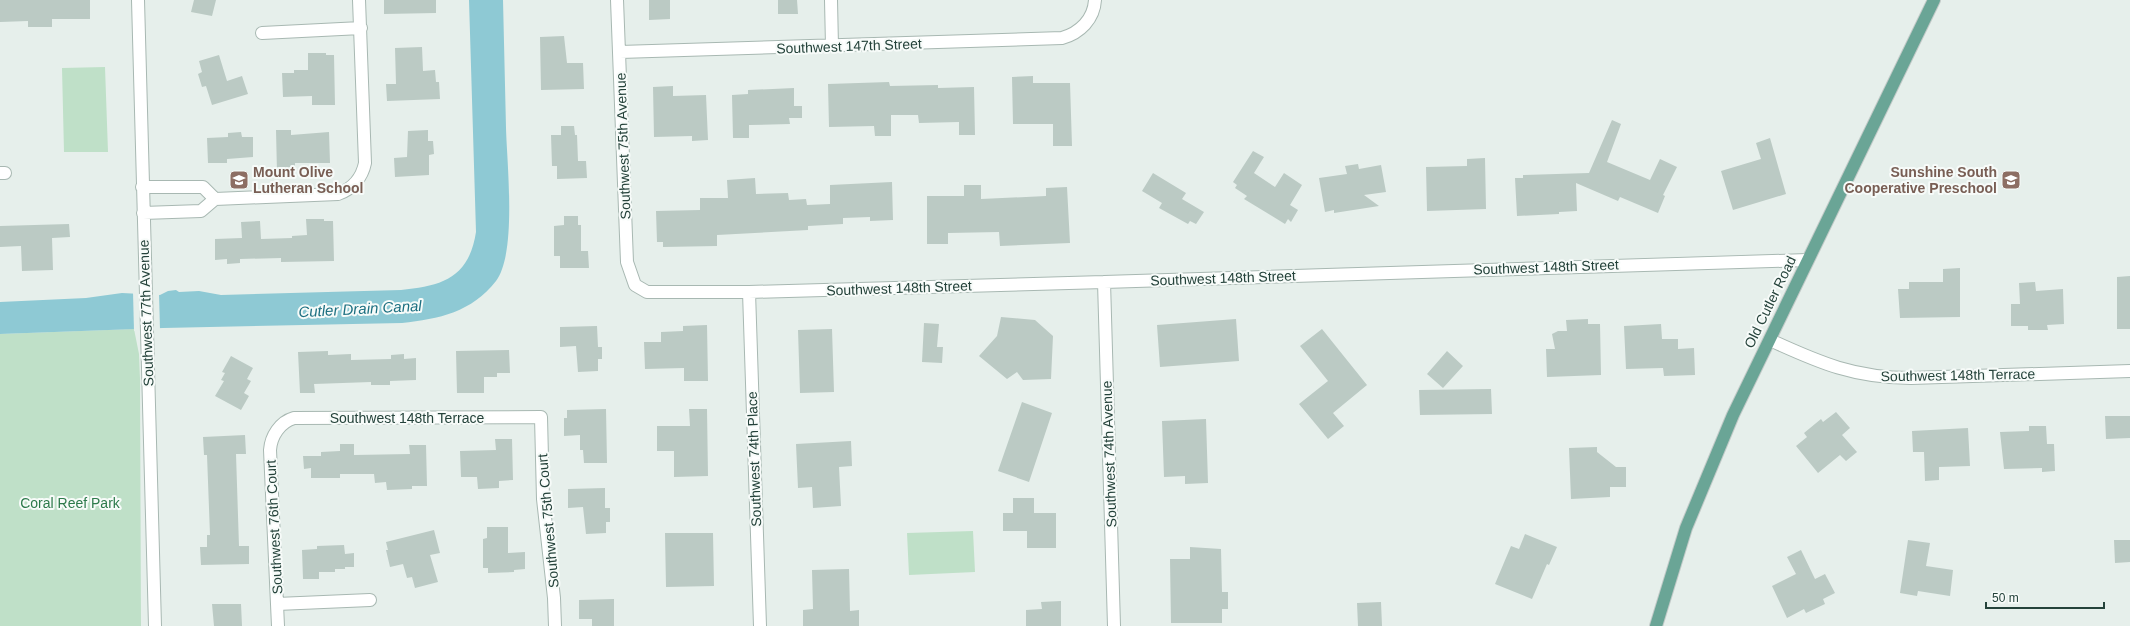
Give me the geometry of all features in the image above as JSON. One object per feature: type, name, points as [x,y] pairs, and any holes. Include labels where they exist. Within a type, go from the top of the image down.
[{"type":"main road","name":"Old Cutler Road","points":[[1656,626],[1677,555],[1700,492],[1732,415],[1770,340],[1807,260],[1934,0]]},
{"type":"street","name":"Southwest 77th Avenue","points":[[138,0],[155,626]]},
{"type":"street","points":[[143,213],[201,211],[215,199],[338,194],[349,189],[357,181],[365,164],[359,0]]},
{"type":"street","name":"Southwest 75th Avenue","points":[[617,0],[627,262],[632,281],[638,289]]},
{"type":"street","points":[[831,0],[832,46]]},
{"type":"street","name":"Southwest 147th Street","points":[[620,52],[1057,38],[1070,36],[1090,19],[1095,0]]},
{"type":"street","points":[[262,33],[361,28]]},
{"type":"street","points":[[142,187],[203,187],[215,199]]},
{"type":"street","name":"Southwest 148th Street","points":[[638,289],[654,294],[749,292],[1807,260]]},
{"type":"street","name":"Southwest 74th Avenue","points":[[1104,282],[1114,626]]},
{"type":"street","name":"Southwest 74th Place","points":[[749,292],[760,626]]},
{"type":"street","name":"Southwest 148th Terrace","points":[[1770,340],[1835,368],[1878,377],[1911,378],[2130,371]]},
{"type":"street","name":"Southwest 148th Terrace","points":[[277,430],[294,418],[541,417]]},
{"type":"street","name":"Southwest 75th Court","points":[[541,417],[543,499],[554,598],[555,626]]},
{"type":"street","name":"Southwest 76th Court","points":[[277,430],[270,450],[278,626]]},
{"type":"street","points":[[277,604],[370,600]]},
{"type":"green space","points":[[105,67],[108,152],[64,152],[62,68]]},
{"type":"green space","name":"Coral Reef Park","points":[[134,329],[139,354],[140,379],[141,626],[0,626],[0,334]]},
{"type":"green space","points":[[973,531],[975,572],[909,575],[907,533]]},
{"type":"water","name":"Cutler Drain Canal","points":[[469,0],[503,0],[509,185],[509,230],[507,250],[502,268],[496,281],[487,292],[476,300],[465,307],[442,316],[402,323],[163,328],[0,334],[0,302],[86,298],[122,293],[160,295],[168,291],[176,290],[179,292],[199,291],[221,295],[401,290],[429,286],[451,277],[460,270],[467,260],[476,232]]},
{"type":"pier","points":[[133,292],[159,293],[160,330],[134,331]]},
{"type":"building","points":[[0,0],[90,0],[90,19],[52,19],[52,27],[28,27],[28,21],[0,22]]},
{"type":"building","points":[[194,0],[216,0],[212,16],[191,12]]},
{"type":"building","points":[[384,0],[436,0],[436,13],[384,14]]},
{"type":"building","points":[[649,0],[670,0],[670,19],[649,20]]},
{"type":"building","points":[[778,0],[797,0],[798,14],[778,14]]},
{"type":"building","points":[[564,36],[567,63],[583,63],[584,89],[541,90],[540,37]]},
{"type":"building","points":[[422,47],[423,71],[435,70],[436,82],[439,82],[440,99],[387,101],[386,84],[396,84],[395,48]]},
{"type":"building","points":[[308,53],[326,53],[326,55],[334,55],[335,105],[312,105],[312,96],[283,97],[282,73],[294,73],[294,70],[308,70]]},
{"type":"building","points":[[219,55],[227,81],[242,76],[248,94],[212,105],[206,86],[202,87],[198,74],[202,72],[199,61]]},
{"type":"building","points":[[1033,76],[1033,83],[1070,83],[1072,146],[1053,146],[1053,124],[1013,124],[1012,77]]},
{"type":"building","points":[[889,82],[890,86],[938,85],[938,88],[974,87],[975,135],[959,135],[959,122],[919,123],[918,115],[891,115],[891,136],[875,136],[874,126],[829,127],[828,84]]},
{"type":"building","points":[[673,86],[673,96],[706,95],[708,140],[692,141],[692,136],[654,137],[653,87]]},
{"type":"building","points":[[794,88],[794,106],[802,106],[802,118],[789,118],[790,124],[749,125],[749,138],[733,138],[732,95],[748,94],[748,90]]},
{"type":"building","points":[[1612,120],[1621,124],[1607,162],[1650,180],[1660,159],[1677,167],[1663,195],[1665,196],[1658,213],[1620,197],[1618,201],[1576,183],[1577,211],[1559,212],[1559,214],[1517,216],[1515,178],[1523,178],[1523,175],[1589,173]]},
{"type":"building","points":[[561,126],[574,126],[575,135],[577,135],[578,161],[586,161],[587,178],[557,179],[557,166],[552,166],[551,135],[561,135]]},
{"type":"building","points":[[276,130],[291,130],[291,135],[329,132],[330,163],[295,163],[295,172],[277,173]]},
{"type":"building","points":[[428,130],[428,141],[433,141],[434,154],[429,155],[429,175],[395,177],[394,158],[407,157],[408,131]]},
{"type":"building","points":[[241,132],[242,137],[253,137],[253,157],[227,159],[227,163],[208,163],[207,138],[228,137],[228,133]]},
{"type":"building","points":[[1770,138],[1786,194],[1733,210],[1721,171],[1761,159],[1756,143]]},
{"type":"building","points":[[1253,151],[1264,157],[1254,173],[1275,187],[1284,173],[1302,185],[1290,205],[1298,210],[1291,222],[1288,219],[1285,224],[1244,199],[1247,196],[1235,188],[1237,185],[1233,182]]},
{"type":"building","points":[[1485,158],[1486,209],[1427,211],[1426,167],[1467,166],[1467,159]]},
{"type":"building","points":[[1358,164],[1359,169],[1381,165],[1386,192],[1364,195],[1379,206],[1334,213],[1334,210],[1325,212],[1319,178],[1347,174],[1345,166]]},
{"type":"building","points":[[1153,173],[1186,193],[1182,199],[1204,212],[1196,224],[1190,221],[1188,224],[1159,208],[1162,203],[1142,191]]},
{"type":"building","points":[[755,178],[756,194],[788,193],[789,200],[806,199],[807,205],[830,204],[830,185],[892,182],[893,220],[870,221],[870,217],[843,218],[843,224],[808,226],[808,230],[717,235],[717,246],[663,247],[663,242],[657,242],[656,211],[700,210],[700,198],[728,198],[727,180]]},
{"type":"building","points":[[964,185],[981,185],[981,199],[1046,196],[1046,188],[1067,187],[1070,243],[1000,246],[999,232],[948,233],[948,244],[927,244],[927,196],[964,196]]},
{"type":"building","points":[[564,216],[578,216],[578,225],[581,225],[581,251],[588,251],[589,268],[560,268],[560,256],[554,256],[554,226],[564,225]]},
{"type":"building","points":[[306,219],[324,219],[324,221],[333,221],[334,261],[281,262],[281,258],[240,259],[240,263],[227,264],[227,259],[215,260],[215,239],[242,238],[241,222],[260,221],[261,239],[292,238],[292,236],[307,235]]},
{"type":"building","points":[[69,224],[70,237],[52,238],[53,270],[22,271],[21,246],[0,247],[0,226]]},
{"type":"building","points":[[1960,268],[1960,317],[1900,318],[1898,289],[1909,289],[1909,282],[1943,282],[1943,269]]},
{"type":"building","points":[[2130,276],[2130,329],[2117,329],[2117,277]]},
{"type":"building","points":[[2035,282],[2036,291],[2063,289],[2064,324],[2047,325],[2048,330],[2028,330],[2028,326],[2011,326],[2011,304],[2020,304],[2019,283]]},
{"type":"building","points":[[1001,317],[1035,320],[1053,336],[1051,379],[1023,380],[1017,372],[1007,379],[979,356],[997,336]]},
{"type":"building","points":[[1236,319],[1239,361],[1160,367],[1157,325]]},
{"type":"building","points":[[1588,319],[1588,324],[1600,324],[1601,375],[1547,377],[1546,349],[1555,349],[1552,334],[1558,331],[1567,331],[1566,320]]},
{"type":"building","points":[[924,323],[939,324],[937,347],[943,347],[942,363],[922,362]]},
{"type":"building","points":[[1661,324],[1662,339],[1678,339],[1678,349],[1694,348],[1695,375],[1664,376],[1663,368],[1626,369],[1624,326]]},
{"type":"building","points":[[707,325],[708,381],[684,381],[684,368],[645,369],[644,342],[661,342],[661,332],[683,331],[683,326]]},
{"type":"building","points":[[597,326],[598,347],[602,347],[602,359],[598,359],[598,371],[578,372],[576,346],[560,347],[560,327]]},
{"type":"building","points":[[832,329],[834,392],[800,393],[798,330]]},
{"type":"building","points":[[1322,329],[1367,385],[1333,413],[1344,426],[1328,439],[1299,404],[1328,381],[1300,346]]},
{"type":"building","points":[[509,350],[510,373],[497,373],[497,377],[484,377],[484,393],[457,393],[456,351]]},
{"type":"building","points":[[328,351],[328,355],[351,354],[351,360],[391,359],[391,355],[404,354],[404,359],[416,358],[416,380],[390,381],[390,385],[371,385],[371,382],[314,384],[315,393],[300,393],[298,352]]},
{"type":"building","points":[[1447,351],[1463,366],[1443,388],[1427,374]]},
{"type":"building","points":[[231,356],[253,368],[247,379],[251,381],[244,393],[249,396],[241,410],[215,396],[224,381],[221,380],[225,373],[222,372]]},
{"type":"building","points":[[1491,389],[1492,414],[1420,415],[1419,390]]},
{"type":"building","points":[[1022,402],[1052,413],[1029,482],[998,471]]},
{"type":"building","points":[[606,409],[607,463],[584,463],[583,450],[580,450],[580,435],[564,436],[564,418],[567,418],[567,410]]},
{"type":"building","points":[[689,409],[707,409],[708,476],[674,477],[674,451],[657,451],[657,426],[690,426]]},
{"type":"building","points":[[1836,412],[1850,428],[1842,435],[1857,452],[1846,461],[1840,455],[1818,473],[1796,446],[1807,437],[1804,433],[1821,419],[1823,422]]},
{"type":"building","points":[[2105,416],[2130,416],[2130,438],[2106,439]]},
{"type":"building","points":[[1206,419],[1208,483],[1185,484],[1185,476],[1164,477],[1162,421]]},
{"type":"building","points":[[2029,426],[2046,426],[2047,444],[2054,444],[2055,471],[2042,472],[2042,468],[2004,469],[2000,432],[2029,431]]},
{"type":"building","points":[[1968,428],[1970,466],[1939,467],[1939,480],[1925,481],[1924,452],[1913,452],[1912,431]]},
{"type":"building","points":[[245,435],[246,454],[236,454],[239,546],[249,546],[249,564],[201,565],[200,547],[207,547],[207,535],[210,535],[207,455],[204,455],[203,437]]},
{"type":"building","points":[[495,439],[512,439],[513,480],[499,481],[499,488],[478,489],[477,477],[461,477],[460,451],[496,450]]},
{"type":"building","points":[[851,441],[852,466],[839,467],[841,506],[813,508],[812,487],[798,488],[796,444]]},
{"type":"building","points":[[340,444],[354,444],[354,455],[410,454],[409,445],[426,445],[427,486],[412,486],[412,489],[387,490],[386,482],[375,483],[374,474],[340,474],[340,478],[311,478],[311,468],[304,469],[303,456],[321,456],[321,452],[340,451]]},
{"type":"building","points":[[1597,447],[1597,452],[1616,467],[1626,467],[1626,487],[1610,487],[1610,497],[1571,499],[1569,448]]},
{"type":"building","points":[[605,488],[605,508],[610,508],[610,522],[606,522],[606,533],[586,534],[583,507],[568,508],[568,489]]},
{"type":"building","points":[[1013,498],[1034,498],[1034,513],[1056,513],[1056,548],[1027,548],[1027,531],[1003,531],[1003,513],[1013,513]]},
{"type":"building","points":[[487,527],[508,527],[508,553],[525,552],[525,569],[514,570],[514,572],[488,573],[488,568],[483,568],[483,539],[487,538]]},
{"type":"building","points":[[434,530],[440,553],[430,555],[438,582],[415,588],[412,577],[407,578],[403,564],[390,567],[386,550],[388,550],[386,542]]},
{"type":"building","points":[[665,533],[713,533],[714,586],[666,587]]},
{"type":"building","points":[[1525,534],[1557,547],[1549,565],[1547,564],[1532,599],[1495,584],[1511,546],[1519,549]]},
{"type":"building","points":[[1908,540],[1930,543],[1926,566],[1953,570],[1950,596],[1918,591],[1917,596],[1900,593]]},
{"type":"building","points":[[2114,540],[2130,540],[2130,562],[2115,563]]},
{"type":"building","points":[[344,545],[345,554],[354,553],[354,567],[335,569],[335,572],[319,572],[319,579],[303,579],[302,550],[317,549],[317,546]]},
{"type":"building","points":[[1190,547],[1221,549],[1222,592],[1228,592],[1228,609],[1222,609],[1222,623],[1171,623],[1170,559],[1190,559]]},
{"type":"building","points":[[1801,550],[1815,579],[1825,574],[1835,593],[1823,599],[1825,604],[1806,613],[1804,609],[1787,618],[1772,586],[1796,574],[1787,557]]},
{"type":"building","points":[[849,569],[850,611],[859,610],[859,626],[803,626],[803,610],[813,609],[812,570]]},
{"type":"building","points":[[614,599],[614,626],[592,626],[592,619],[579,619],[579,600]]},
{"type":"building","points":[[1061,601],[1061,626],[1026,626],[1026,610],[1042,609],[1041,602]]},
{"type":"building","points":[[1381,602],[1382,626],[1358,626],[1357,603]]},
{"type":"building","points":[[212,604],[241,604],[242,626],[214,626]]},
{"type":"place","name":"Mount Olive Lutheran School","points":[[239,180]]},
{"type":"place","name":"Sunshine South Cooperative Preschool","points":[[2011,180]]}]
